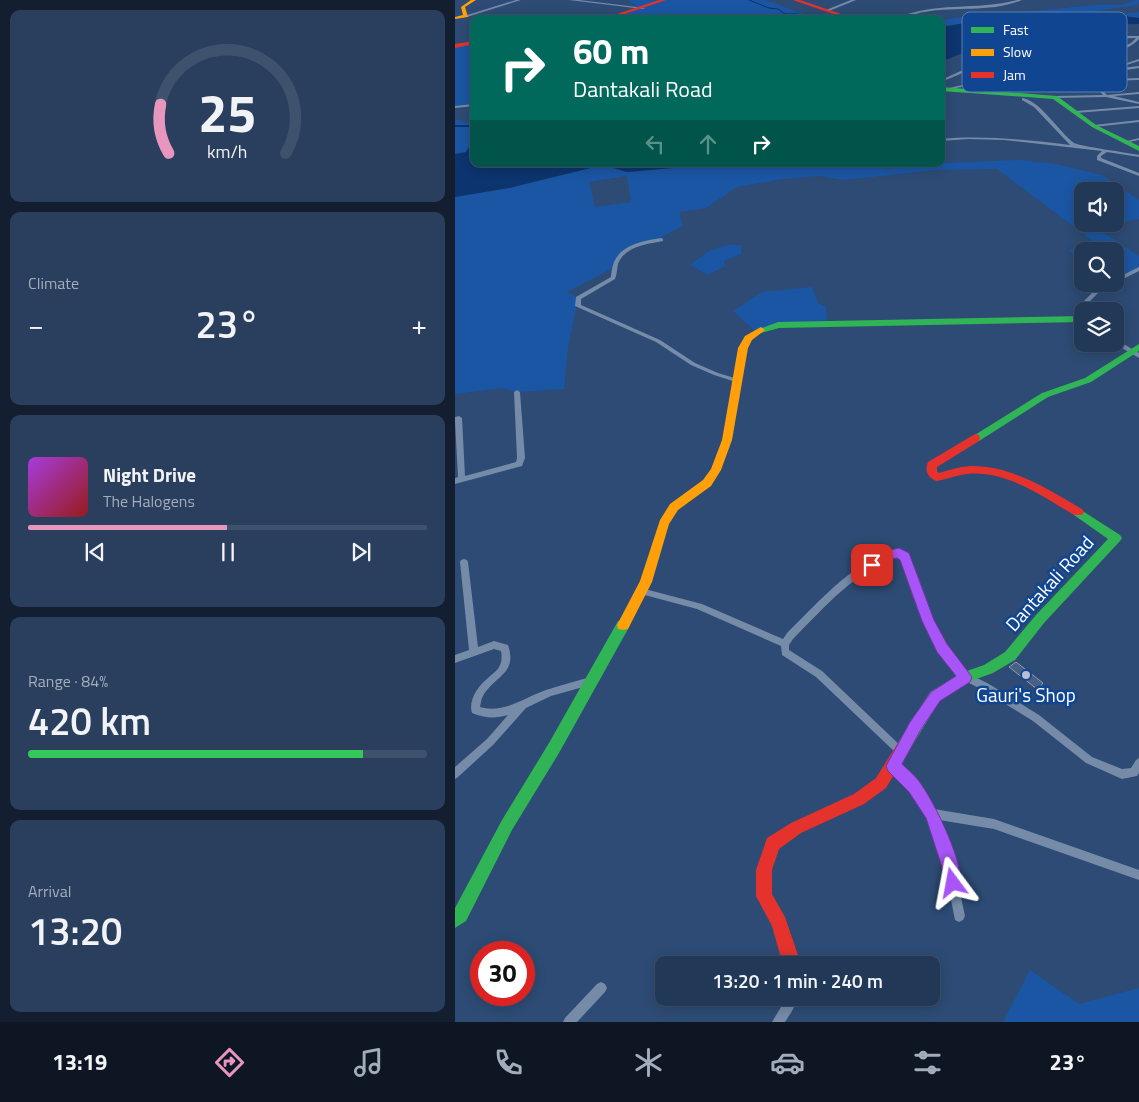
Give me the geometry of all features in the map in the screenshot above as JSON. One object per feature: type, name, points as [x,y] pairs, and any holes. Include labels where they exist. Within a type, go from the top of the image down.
[{"type":"street","points":[[474,0],[463,7],[461,17],[519,0]]},
{"type":"street","points":[[571,0],[643,8]]},
{"type":"street","points":[[618,15],[664,0]]},
{"type":"street","points":[[795,0],[842,15]]},
{"type":"street","points":[[828,10],[855,0]]},
{"type":"street","points":[[910,15],[928,10],[991,8],[1020,0]]},
{"type":"street","points":[[1137,43],[1138,37]]},
{"type":"street","points":[[455,46],[470,43]]},
{"type":"street","points":[[1127,64],[1139,60]]},
{"type":"street","points":[[945,85],[962,72]]},
{"type":"street","points":[[945,86],[962,82]]},
{"type":"street","points":[[945,86],[962,89]]},
{"type":"street","points":[[996,92],[1055,97],[1139,93]]},
{"type":"street","points":[[1102,92],[1106,96],[1139,103]]},
{"type":"street","points":[[1055,97],[1094,126],[1139,149]]},
{"type":"street","points":[[1023,99],[1035,106],[1075,146]]},
{"type":"street","points":[[455,107],[470,105]]},
{"type":"street","points":[[1076,112],[1139,107]]},
{"type":"street","points":[[1094,126],[1139,121]]},
{"type":"street","points":[[945,139],[967,136],[1004,139],[1075,146],[1139,156]]},
{"type":"street","points":[[1125,142],[1139,139]]},
{"type":"street","points":[[1105,151],[1099,156],[1099,159],[1139,175]]},
{"type":"street","points":[[661,240],[637,245],[622,255],[616,261],[613,278],[578,298],[578,306],[658,341],[693,364],[715,374],[736,380]]},
{"type":"street","points":[[1124,276],[1139,269]]},
{"type":"street","points":[[1086,302],[1096,292]]},
{"type":"street","points":[[455,920],[460,915],[507,825],[554,748],[641,591],[664,523],[674,507],[707,484],[716,470],[727,440],[736,380],[743,348],[748,338],[756,332],[778,325],[1074,319]]},
{"type":"street","points":[[1124,345],[1136,351]]},
{"type":"street","name":"Dantakali Road","points":[[790,956],[779,924],[764,896],[764,870],[773,844],[796,828],[859,799],[881,783],[935,696],[966,677],[988,670],[1010,656],[1040,619],[1115,538],[1096,523],[1036,488],[1007,474],[970,470],[937,477],[932,473],[932,465],[1028,404],[1045,395],[1088,380],[1136,351]]},
{"type":"street","points":[[455,420],[459,418],[458,480],[519,464],[521,458],[517,392]]},
{"type":"street","points":[[901,751],[819,674],[785,652],[785,644],[849,581],[884,557],[899,553],[905,557],[928,621],[942,648],[966,677],[1036,718],[1089,760],[1122,774],[1136,777],[1139,763]]},
{"type":"street","points":[[464,562],[474,652]]},
{"type":"street","points":[[641,591],[699,606],[785,644]]},
{"type":"street","points":[[455,659],[494,645],[505,648],[507,662],[500,674],[484,685],[475,698],[475,710],[486,714],[502,713],[537,698],[591,681]]},
{"type":"street","points":[[455,774],[490,742],[522,706]]},
{"type":"street","points":[[893,766],[915,787],[932,814],[951,867],[959,916]]},
{"type":"street","points":[[932,814],[994,824],[1139,875]]},
{"type":"street","points":[[569,1022],[601,988]]},
{"type":"street","points":[[778,1022],[789,1006]]},
{"type":"shaded area","points":[[628,0],[765,0],[807,15],[617,15],[642,7],[637,7]]},
{"type":"shaded area","points":[[1139,0],[1138,5],[1094,11],[1104,12],[1021,12],[1097,5],[1122,5]]},
{"type":"shaded area","points":[[1139,12],[1139,18],[1127,16],[1127,14]]},
{"type":"shaded area","points":[[1127,16],[1139,18],[1139,24],[1127,24]]},
{"type":"shaded area","points":[[962,17],[962,24],[945,26],[945,19]]},
{"type":"shaded area","points":[[962,24],[962,53],[945,60],[945,26]]},
{"type":"shaded area","points":[[470,43],[470,105],[455,107],[455,46]]},
{"type":"shaded area","points":[[455,119],[470,125],[470,147],[467,152],[455,154]]},
{"type":"shaded area","points":[[470,147],[470,167],[595,167],[509,188],[455,197],[455,154],[467,152]]},
{"type":"shaded area","points":[[1020,160],[1056,164],[1102,175],[1112,182],[1074,182],[1074,227],[997,169],[937,170],[843,180],[819,176],[783,179],[737,187],[706,208],[679,212],[683,226],[658,239],[637,245],[622,255],[615,267],[567,292],[578,298],[568,347],[564,389],[517,392],[502,388],[455,394],[455,197],[509,188],[595,167],[610,167],[627,172],[680,167],[884,167],[886,169],[945,167],[945,163]],"holes":[[[627,176],[631,202],[595,207],[589,182]]]},
{"type":"shaded area","points":[[610,167],[680,167],[673,168],[627,172]]},
{"type":"shaded area","points":[[1124,190],[1139,200],[1139,219],[1124,222]]},
{"type":"shaded area","points":[[1081,232],[1103,232],[1118,242],[1094,242]]},
{"type":"shaded area","points":[[728,245],[741,245],[741,254],[724,261],[725,266],[708,275],[690,265],[709,251]]},
{"type":"shaded area","points":[[1124,246],[1139,256],[1139,269],[1124,276]]},
{"type":"shaded area","points":[[1069,249],[1074,249],[1074,257]]},
{"type":"shaded area","points":[[812,287],[818,303],[826,307],[827,324],[778,325],[756,332],[733,311],[762,292]]},
{"type":"shaded area","points":[[1030,970],[1079,1004],[1139,988],[1139,1022],[1003,1022]]},
{"type":"building","name":"Gauri's Shop","points":[[1016,662],[1043,683],[1038,690],[1009,667]]},
{"type":"waterway","points":[[749,0],[769,8],[778,9],[785,14],[800,15]]},
{"type":"waterway","points":[[455,126],[470,126]]},
{"type":"waterway","points":[[465,155],[470,147]]},
{"type":"traffic: fast","points":[[945,89],[962,90]]},
{"type":"traffic: fast","points":[[984,92],[1055,97],[1094,126],[1139,149]]},
{"type":"traffic: fast","points":[[761,330],[778,325],[1074,319]]},
{"type":"traffic: fast","points":[[975,438],[1045,395],[1088,380],[1139,347]]},
{"type":"traffic: fast","points":[[904,746],[935,696],[966,677],[988,669],[1010,656],[1040,619],[1116,538],[1078,512]]},
{"type":"traffic: fast","points":[[455,920],[460,915],[507,825],[554,748],[623,625]]},
{"type":"traffic: slow","points":[[455,18],[466,16],[463,7],[474,0]]},
{"type":"traffic: slow","points":[[623,625],[646,582],[664,523],[674,507],[707,483],[716,470],[727,440],[743,348],[748,338],[761,330]]},
{"type":"traffic: jam","points":[[617,15],[664,0]]},
{"type":"traffic: jam","points":[[795,0],[842,15]]},
{"type":"traffic: jam","points":[[455,46],[470,43]]},
{"type":"traffic: jam","points":[[975,438],[932,465],[932,473],[937,477],[971,470],[1000,474],[1040,490],[1078,512]]},
{"type":"traffic: jam","points":[[789,956],[779,923],[764,896],[764,870],[773,844],[796,828],[859,799],[881,783],[904,746]]},
{"type":"place","name":"Gauri's Shop","points":[[1026,675]]},
{"type":"route","points":[[872,565],[884,557],[899,553],[905,557],[928,621],[942,648],[966,677],[935,696],[893,766],[915,787],[932,814],[951,867],[953,883]]}]
